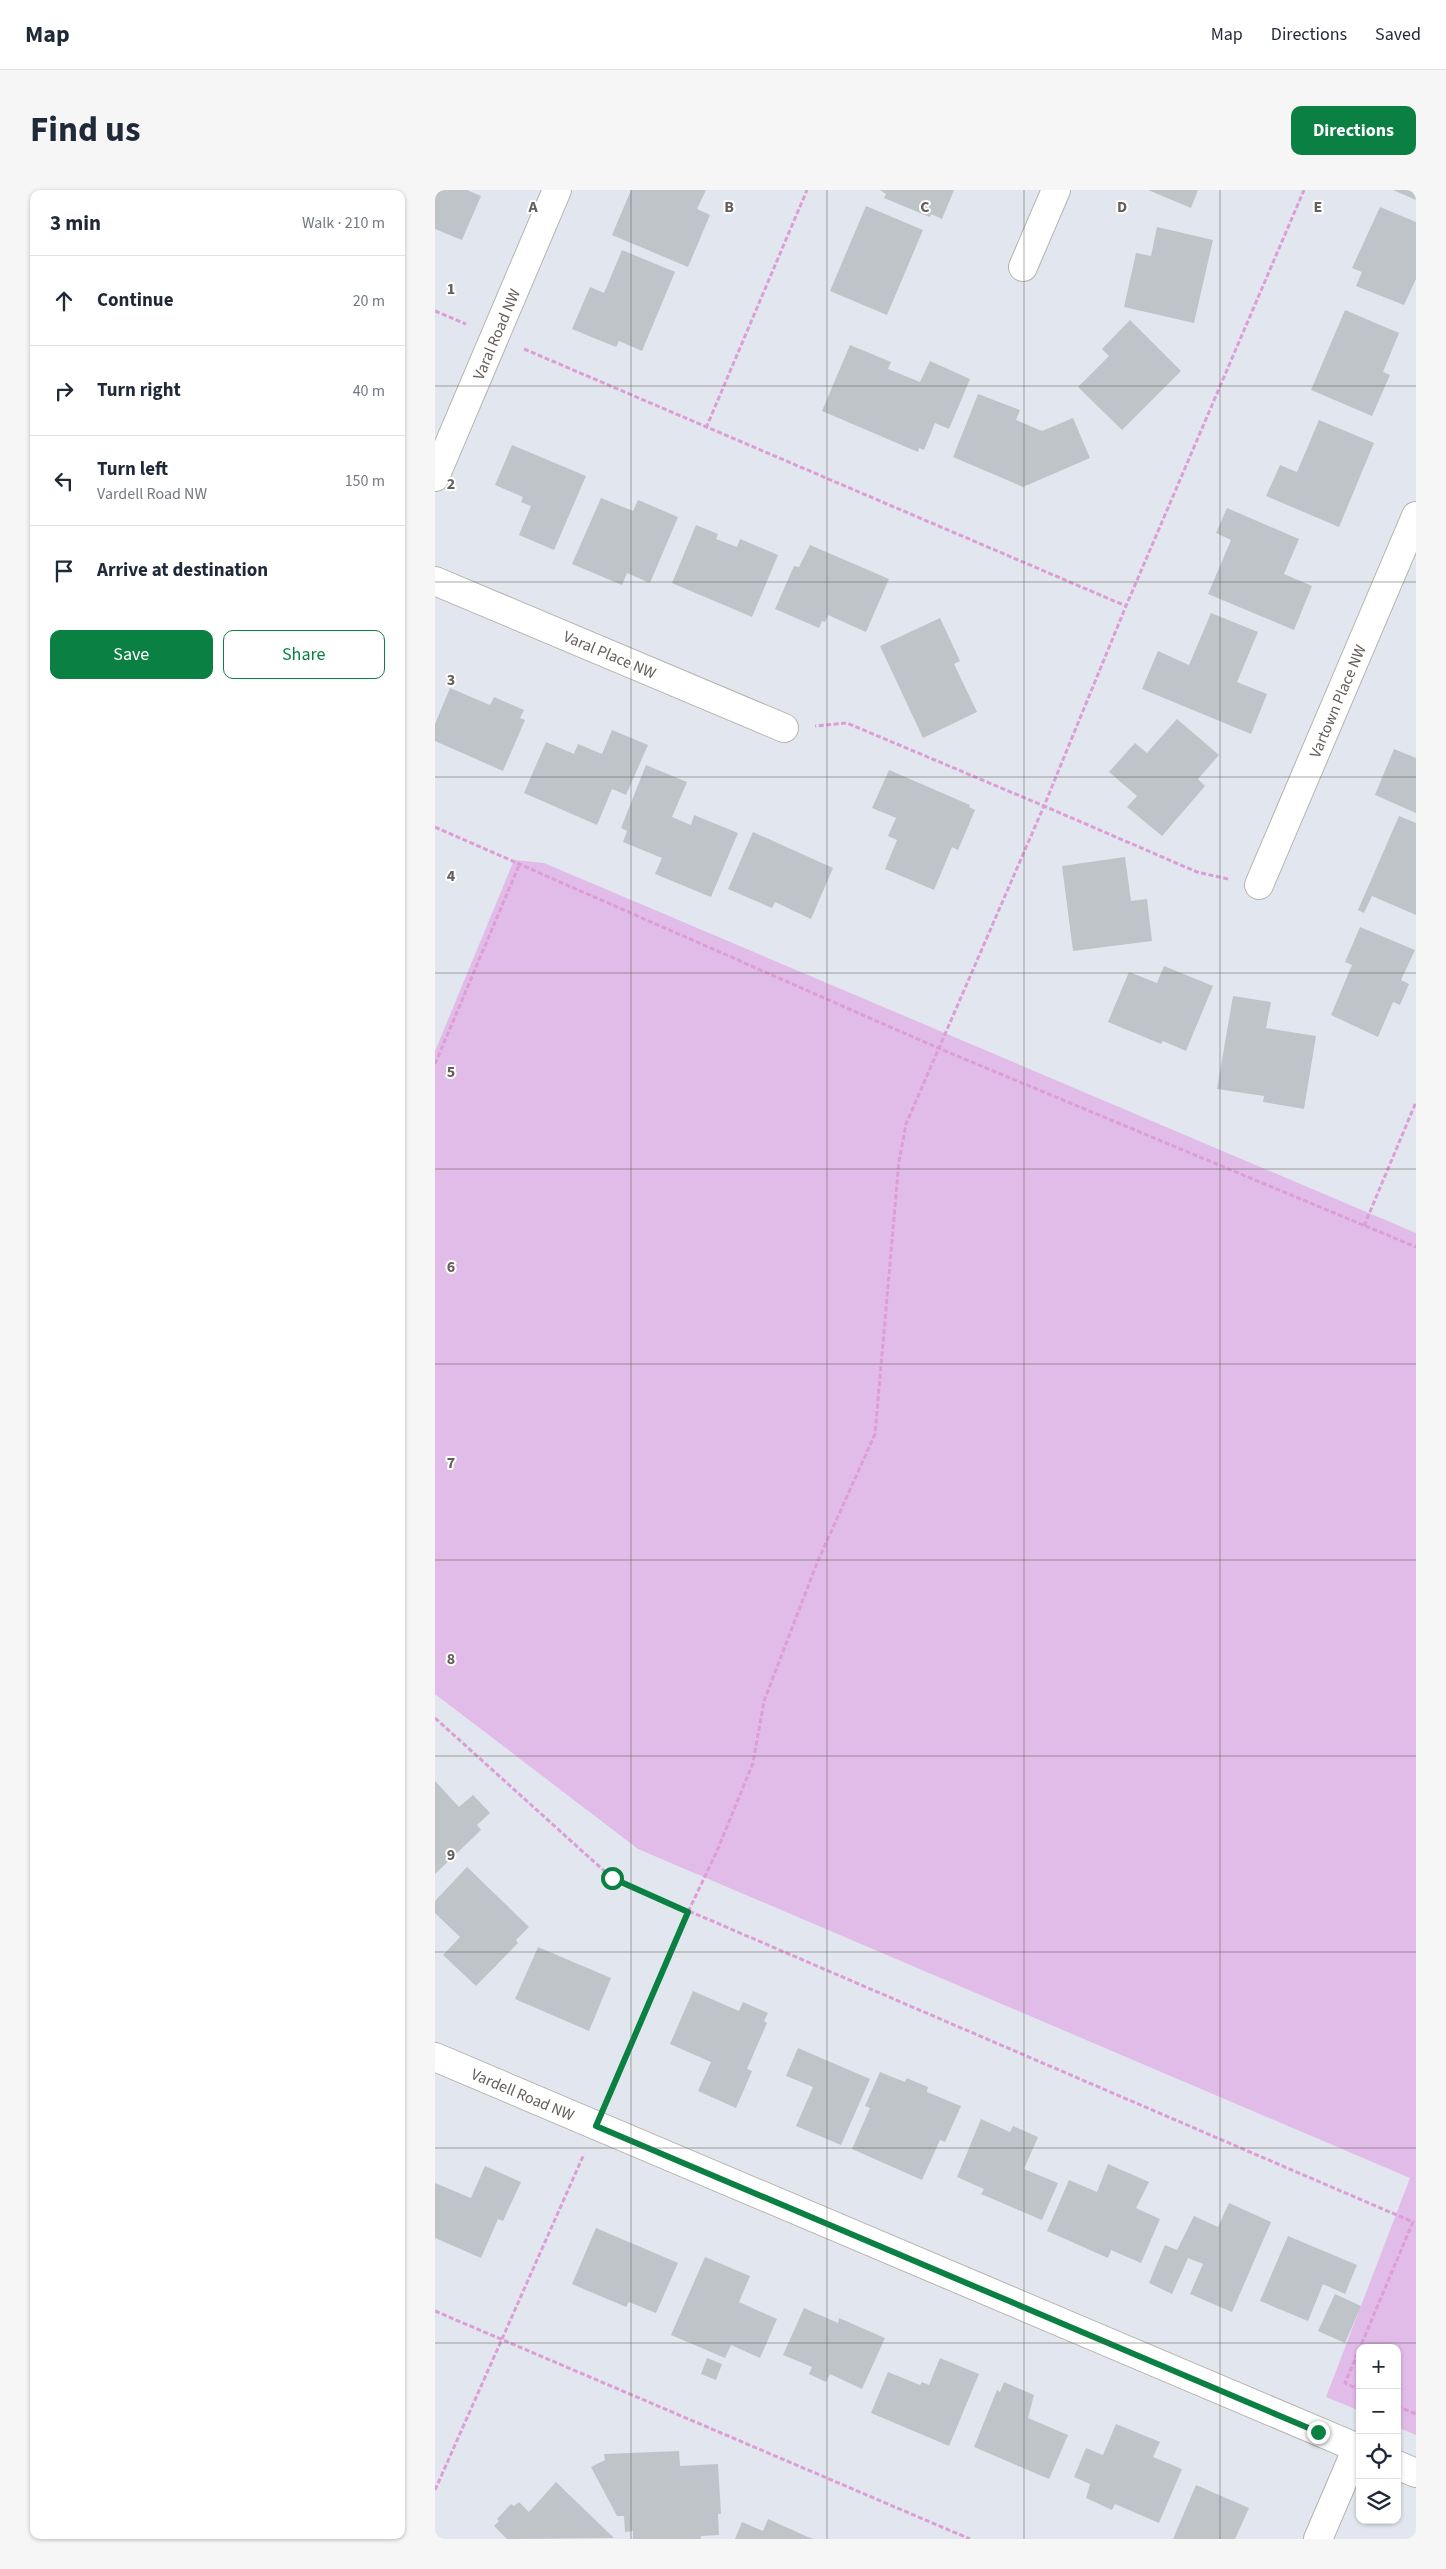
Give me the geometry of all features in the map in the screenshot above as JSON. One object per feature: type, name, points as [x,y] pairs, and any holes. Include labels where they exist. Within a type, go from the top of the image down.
[{"type":"street","name":"Varal Road NW","points":[[435,477],[557,190]]},
{"type":"street","points":[[1023,267],[1056,190]]},
{"type":"street","name":"Vartown Place NW","points":[[1259,885],[1416,516]]},
{"type":"street","name":"Varal Place NW","points":[[435,581],[784,728]]},
{"type":"street","name":"Vardell Road NW","points":[[437,2056],[596,2126],[1356,2448]]},
{"type":"street","points":[[1318,2539],[1356,2454]]},
{"type":"street","points":[[1401,2467],[1416,2473]]},
{"type":"path","points":[[706,428],[807,190]]},
{"type":"path","points":[[435,2490],[596,2126],[688,1912],[717,1851],[753,1763],[765,1701],[817,1563],[875,1434],[899,1160],[906,1124],[1044,806],[1126,606],[1304,190]]},
{"type":"path","points":[[495,337],[1126,606]]},
{"type":"path","points":[[784,728],[847,723],[1197,872],[1259,885]]},
{"type":"path","points":[[435,827],[938,1048],[1416,1247]]},
{"type":"path","points":[[435,1064],[520,863]]},
{"type":"path","points":[[1364,1226],[1416,1102]]},
{"type":"path","points":[[435,1718],[612,1878],[1413,2222],[1345,2383],[1358,2389]]},
{"type":"path","points":[[435,2311],[970,2539]]},
{"type":"path","points":[[1401,2408],[1416,2414]]},
{"type":"shaded area","points":[[514,860],[544,863],[1416,1233],[1416,2435],[1401,2429],[1401,2344],[1356,2344],[1356,2409],[1326,2397],[1410,2178],[638,1849],[435,1694],[435,1051]]},
{"type":"building","points":[[435,190],[467,190],[481,196],[462,240],[435,229]]},
{"type":"building","points":[[631,190],[706,190],[697,209],[710,215],[688,267],[612,235]]},
{"type":"building","points":[[880,190],[954,190],[942,219],[931,214],[930,217],[884,198],[886,194]]},
{"type":"building","points":[[1148,190],[1198,190],[1191,208]]},
{"type":"building","points":[[1393,190],[1416,190],[1416,200]]},
{"type":"building","points":[[866,206],[923,230],[887,315],[830,291]]},
{"type":"building","points":[[1380,207],[1416,222],[1416,279],[1404,305],[1356,286],[1362,272],[1352,268]]},
{"type":"building","points":[[1157,227],[1213,240],[1194,323],[1124,307],[1136,253],[1151,256]]},
{"type":"building","points":[[622,250],[675,272],[642,351],[619,341],[616,347],[572,329],[590,287],[604,293]]},
{"type":"building","points":[[1345,310],[1399,333],[1383,372],[1390,375],[1372,416],[1311,390]]},
{"type":"building","points":[[1130,320],[1181,371],[1122,430],[1078,387],[1109,356],[1102,349]]},
{"type":"building","points":[[850,345],[891,362],[888,369],[920,382],[930,361],[970,379],[949,429],[935,423],[924,450],[919,448],[918,452],[822,411]]},
{"type":"building","points":[[978,394],[1020,410],[1016,420],[1042,431],[1073,418],[1090,458],[1023,487],[953,457]]},
{"type":"building","points":[[1319,420],[1374,443],[1339,527],[1266,496],[1280,465],[1297,472]]},
{"type":"building","points":[[512,445],[586,476],[554,550],[519,535],[531,506],[521,502],[523,497],[495,485]]},
{"type":"building","points":[[601,498],[633,511],[638,500],[678,517],[650,583],[627,573],[622,585],[572,564]]},
{"type":"building","points":[[1227,508],[1299,539],[1284,574],[1312,586],[1294,630],[1208,594],[1231,540],[1216,533]]},
{"type":"building","points":[[696,525],[718,534],[716,539],[737,547],[740,539],[778,555],[752,617],[672,583]]},
{"type":"building","points":[[810,545],[889,579],[866,632],[828,615],[825,622],[822,621],[819,628],[775,609],[794,566],[799,567]]},
{"type":"building","points":[[1211,613],[1258,632],[1237,682],[1267,694],[1251,734],[1142,689],[1158,651],[1189,665]]},
{"type":"building","points":[[940,618],[960,661],[954,664],[977,712],[923,738],[880,646]]},
{"type":"building","points":[[450,688],[490,705],[494,697],[524,710],[520,718],[525,720],[503,771],[435,741],[435,724]]},
{"type":"building","points":[[1177,719],[1219,755],[1198,779],[1205,786],[1162,836],[1127,807],[1137,796],[1109,772],[1135,743],[1147,753]]},
{"type":"building","points":[[612,730],[648,745],[626,795],[612,789],[597,825],[524,793],[546,742],[574,754],[578,744],[602,754]]},
{"type":"building","points":[[1394,749],[1416,758],[1416,813],[1375,795]]},
{"type":"building","points":[[646,765],[687,782],[672,817],[691,825],[694,815],[738,833],[711,897],[655,874],[662,858],[623,842],[627,831],[621,828]]},
{"type":"building","points":[[889,770],[970,805],[969,807],[975,810],[958,850],[952,847],[934,890],[885,869],[897,840],[888,836],[896,818],[872,808]]},
{"type":"building","points":[[1399,816],[1416,823],[1416,915],[1372,896],[1364,913],[1358,910]]},
{"type":"building","points":[[753,832],[833,868],[811,919],[775,902],[772,908],[728,889]]},
{"type":"building","points":[[1125,857],[1131,901],[1147,899],[1152,941],[1073,951],[1062,866]]},
{"type":"building","points":[[1360,927],[1415,950],[1401,980],[1409,984],[1400,1005],[1393,1002],[1378,1037],[1331,1015],[1352,965],[1345,962]]},
{"type":"building","points":[[1164,966],[1213,986],[1186,1051],[1163,1041],[1161,1044],[1108,1022],[1129,972],[1157,983]]},
{"type":"building","points":[[1233,996],[1271,1002],[1266,1028],[1316,1036],[1304,1109],[1263,1102],[1264,1096],[1217,1089]]},
{"type":"building","points":[[435,1781],[459,1807],[473,1795],[490,1813],[477,1825],[481,1830],[435,1874]]},
{"type":"building","points":[[467,1867],[529,1927],[516,1940],[518,1943],[476,1986],[443,1955],[460,1937],[435,1913],[435,1901]]},
{"type":"building","points":[[538,1947],[611,1978],[589,2031],[515,1999]]},
{"type":"building","points":[[693,1991],[739,2011],[743,2002],[768,2013],[764,2021],[767,2023],[747,2069],[752,2071],[736,2108],[698,2091],[711,2062],[670,2044]]},
{"type":"building","points":[[798,2048],[870,2079],[841,2145],[796,2126],[813,2087],[786,2076]]},
{"type":"building","points":[[880,2072],[905,2082],[907,2078],[928,2087],[927,2092],[961,2106],[945,2142],[940,2140],[922,2180],[852,2149],[870,2108],[865,2106]]},
{"type":"building","points":[[981,2119],[1010,2132],[1013,2126],[1038,2137],[1024,2169],[1058,2183],[1042,2220],[981,2194],[984,2189],[957,2177]]},
{"type":"building","points":[[1108,2164],[1149,2182],[1136,2208],[1160,2219],[1141,2263],[1111,2250],[1108,2258],[1047,2231],[1069,2180],[1097,2192]]},
{"type":"building","points":[[485,2166],[521,2182],[503,2221],[498,2219],[481,2258],[435,2238],[435,2183],[471,2198]]},
{"type":"building","points":[[1229,2203],[1271,2222],[1232,2312],[1190,2294],[1203,2264],[1188,2258],[1172,2294],[1149,2283],[1165,2245],[1177,2250],[1194,2216],[1218,2227]]},
{"type":"building","points":[[596,2228],[678,2263],[656,2313],[629,2302],[626,2307],[572,2284]]},
{"type":"building","points":[[1288,2236],[1357,2265],[1345,2294],[1323,2284],[1308,2321],[1260,2301]]},
{"type":"building","points":[[705,2257],[750,2276],[739,2302],[777,2319],[760,2358],[731,2345],[725,2358],[671,2335]]},
{"type":"building","points":[[1335,2294],[1361,2306],[1345,2343],[1318,2331]]},
{"type":"building","points":[[804,2308],[838,2323],[839,2318],[885,2338],[862,2389],[830,2374],[826,2382],[809,2374],[812,2367],[783,2355]]},
{"type":"building","points":[[707,2358],[722,2364],[716,2380],[701,2374]]},
{"type":"building","points":[[940,2358],[979,2374],[949,2446],[871,2413],[888,2372],[920,2385],[922,2382],[929,2385]]},
{"type":"building","points":[[1004,2382],[1034,2395],[1028,2418],[1068,2435],[1049,2479],[974,2447],[997,2390],[1000,2392]]},
{"type":"building","points":[[1116,2424],[1160,2442],[1153,2457],[1182,2469],[1159,2523],[1115,2504],[1112,2510],[1086,2498],[1090,2484],[1074,2477],[1086,2448],[1103,2455]]},
{"type":"building","points":[[679,2451],[680,2466],[718,2464],[721,2514],[718,2514],[719,2535],[701,2536],[701,2539],[633,2539],[633,2531],[625,2532],[624,2516],[617,2516],[591,2467],[605,2460],[604,2454]]},
{"type":"building","points":[[556,2482],[614,2538],[507,2539],[494,2526],[499,2521],[497,2519],[511,2504],[514,2506],[519,2502],[529,2512]]},
{"type":"building","points":[[1196,2485],[1249,2508],[1235,2539],[1173,2539]]},
{"type":"building","points":[[768,2519],[814,2539],[735,2539],[742,2522],[763,2531]]},
{"type":"route","points":[[612,1878],[688,1912],[596,2126],[1318,2432]]}]
